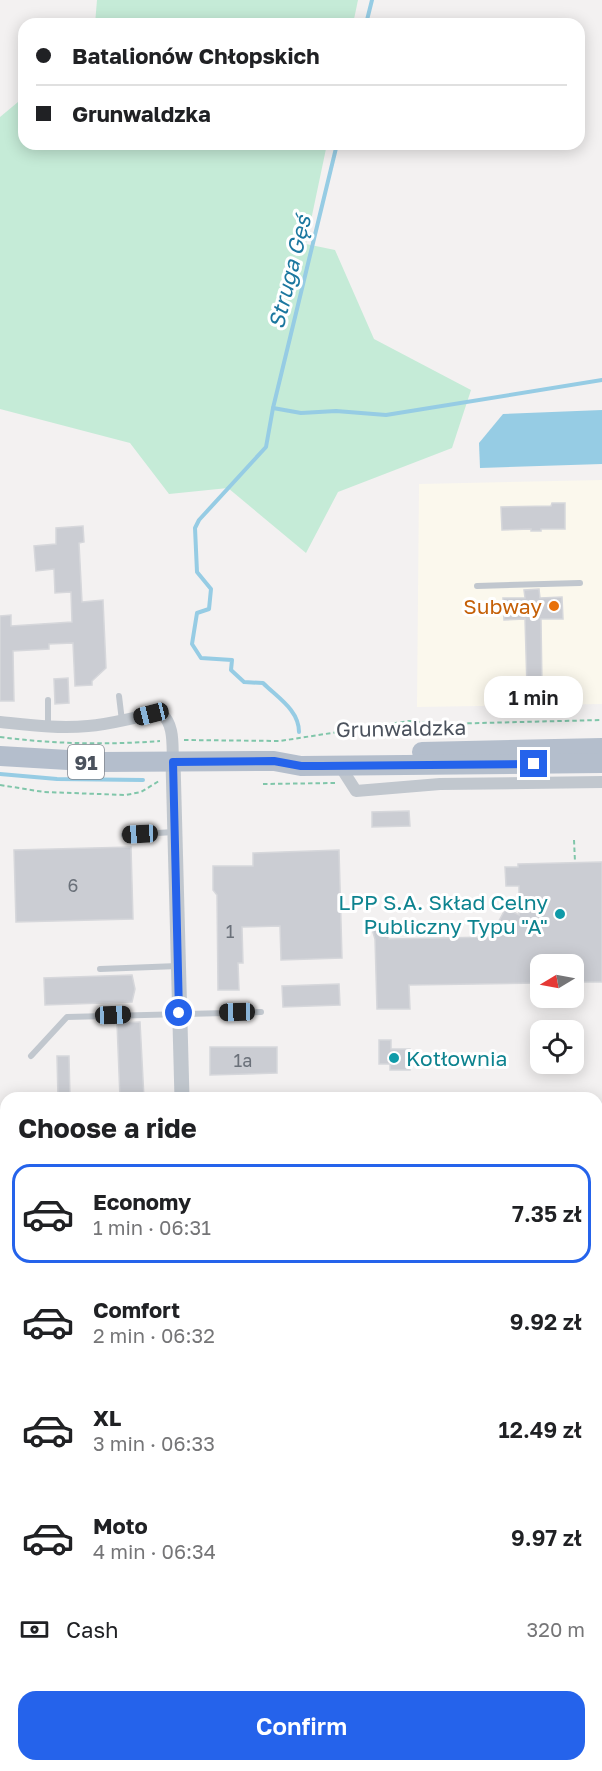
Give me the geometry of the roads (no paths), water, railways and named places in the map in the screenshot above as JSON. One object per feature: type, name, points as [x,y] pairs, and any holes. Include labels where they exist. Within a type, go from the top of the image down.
[{"type":"main road","name":"Grunwaldzka","points":[[274,761],[301,754],[602,748]]},
{"type":"main road","name":"Grunwaldzka","points":[[0,756],[102,762],[274,761],[301,766],[602,763]]},
{"type":"street","points":[[0,722],[48,727],[86,726],[122,722],[161,713],[171,726],[182,1092]]},
{"type":"street","points":[[340,766],[353,787],[602,782]]},
{"type":"lane","points":[[477,586],[579,583]]},
{"type":"lane","points":[[119,696],[122,722]]},
{"type":"lane","points":[[48,700],[48,727]]},
{"type":"lane","points":[[124,835],[174,831]]},
{"type":"lane","points":[[100,969],[178,966]]},
{"type":"lane","points":[[31,1056],[67,1017],[261,1012]]},
{"type":"water","points":[[602,410],[602,464],[480,468],[479,443],[503,414]]},
{"type":"waterway","name":"Struga Gęś","points":[[368,18],[372,0]]},
{"type":"waterway","points":[[299,732],[292,711],[263,683],[244,682],[231,670],[232,660],[201,658],[192,644],[197,613],[209,609],[211,589],[197,572],[195,528],[199,520],[266,447],[273,408],[336,150]]},
{"type":"waterway","points":[[273,408],[301,413],[336,411],[386,415],[602,380]]},
{"type":"waterway","points":[[0,774],[57,779],[143,780]]},
{"type":"place","name":"Subway","points":[[554,606]]},
{"type":"place","name":"LPP S.A. Skład Celny Publiczny Typu \"A\"","points":[[560,914]]},
{"type":"place","name":"Kotłownia","points":[[394,1058]]}]
